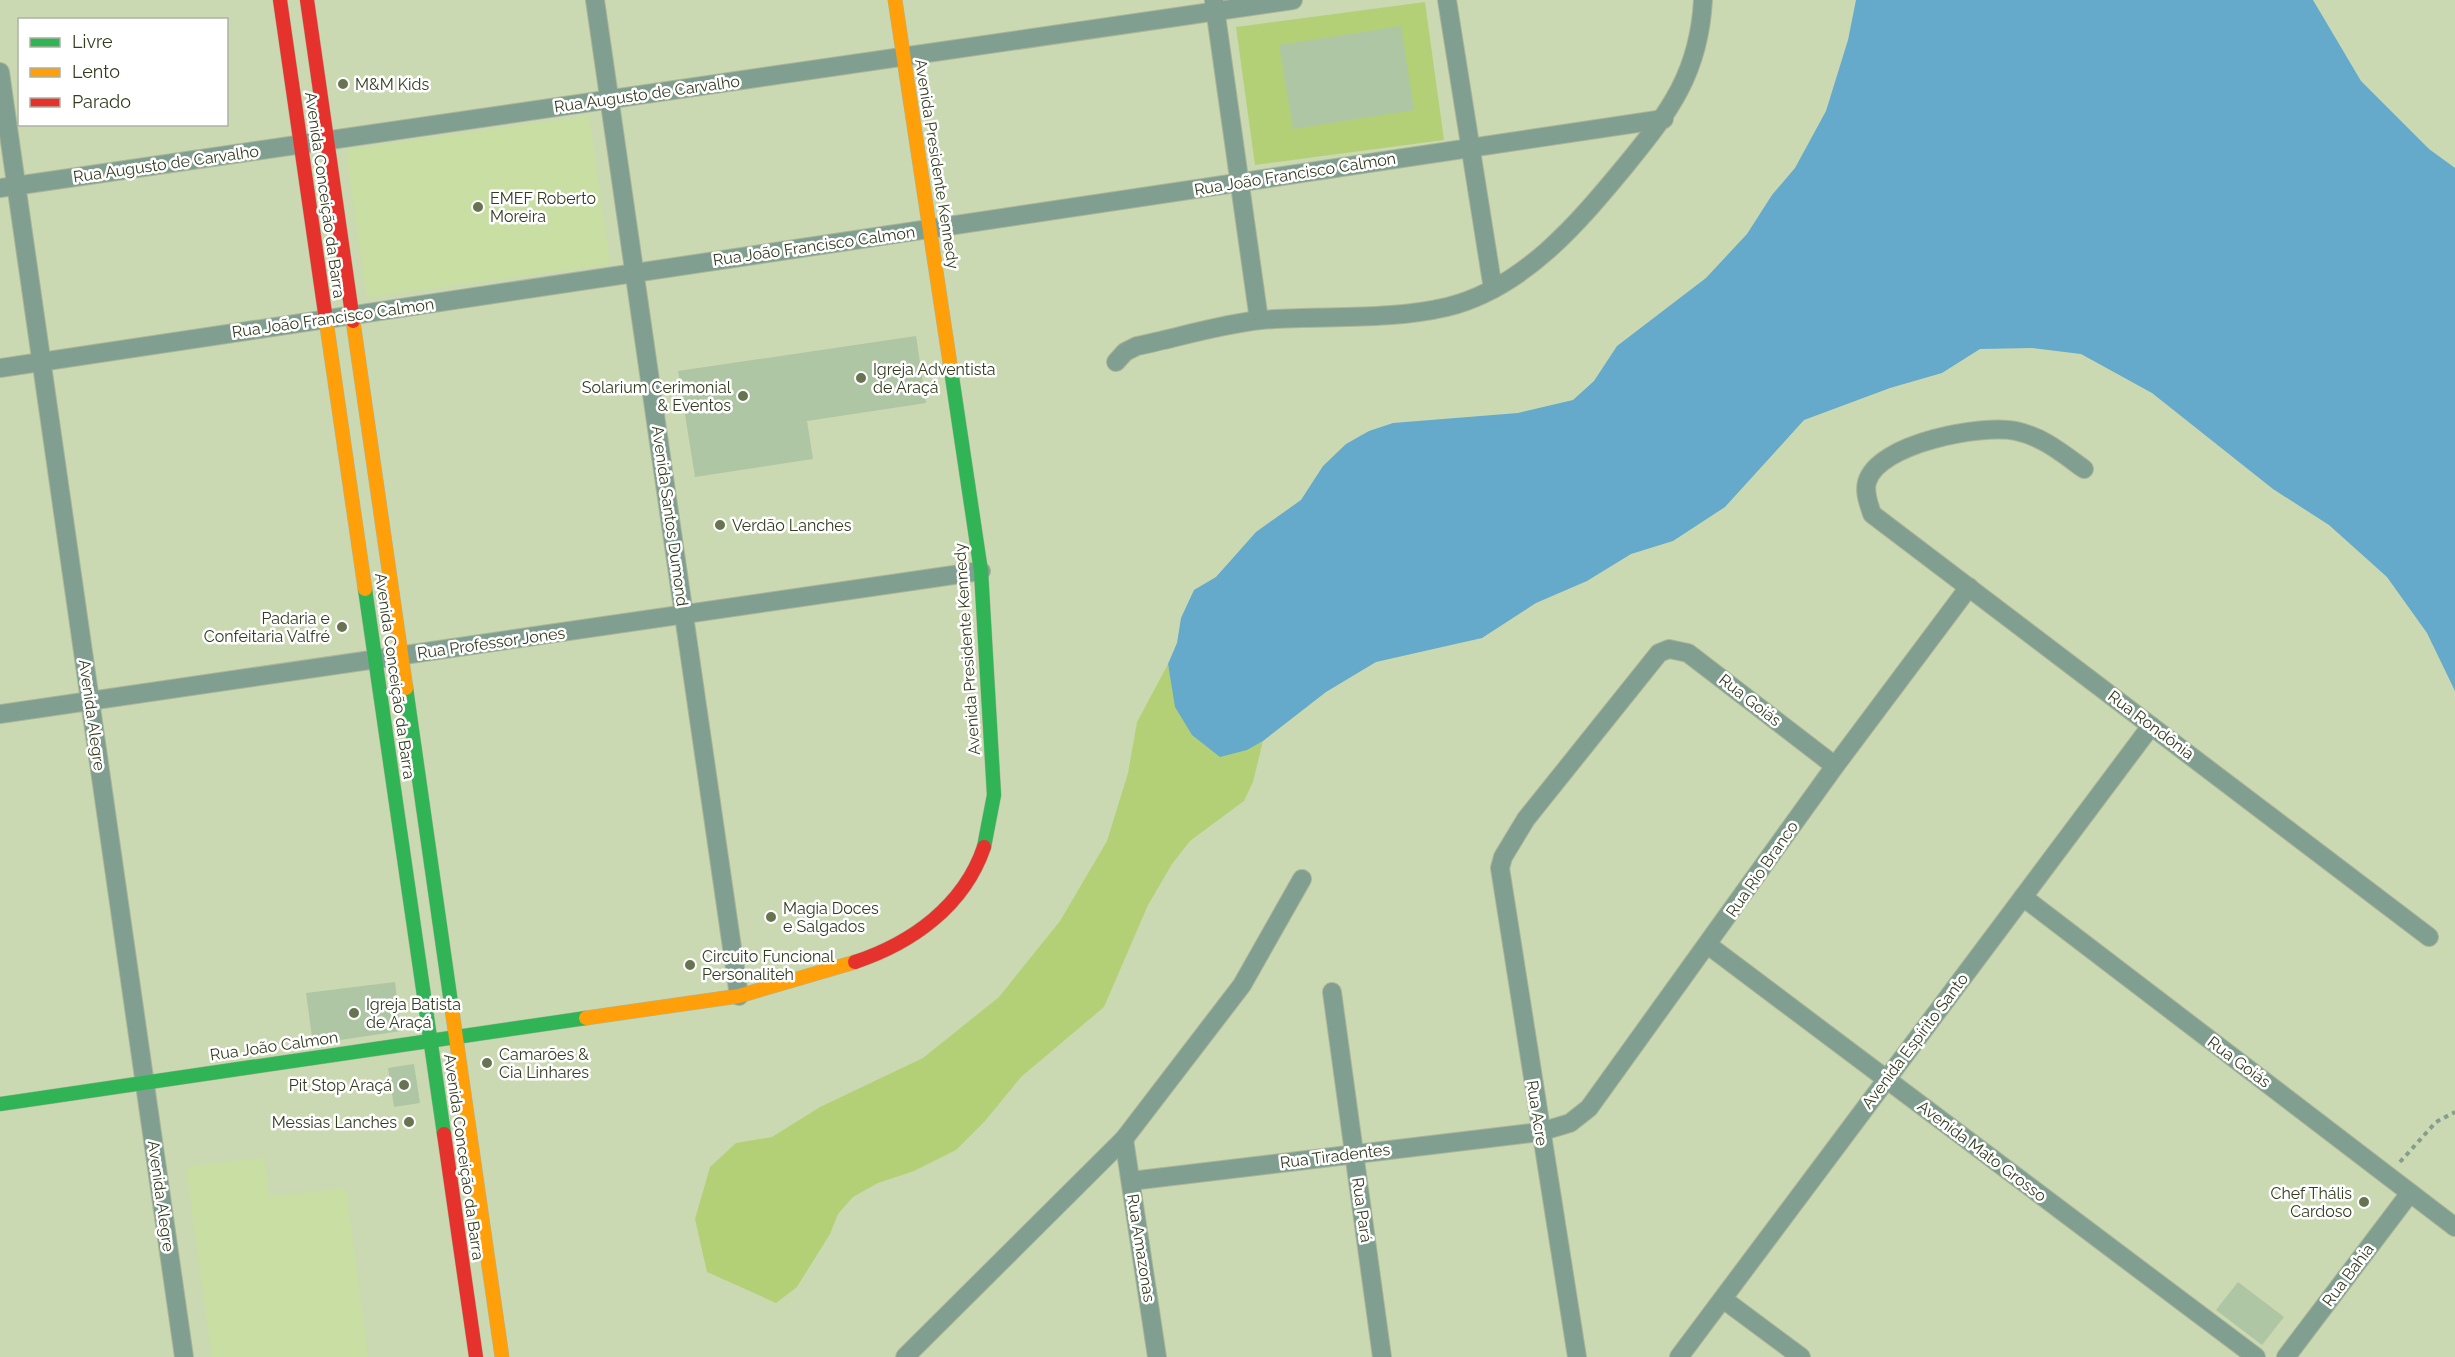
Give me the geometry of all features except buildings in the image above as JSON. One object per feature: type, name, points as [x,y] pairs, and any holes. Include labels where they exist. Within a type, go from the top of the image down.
[{"type":"street","name":"Avenida Conceição da Barra","points":[[280,0],[476,1357]]},
{"type":"street","name":"Avenida Conceição da Barra","points":[[307,0],[502,1357]]},
{"type":"street","name":"Avenida Santos Dumond","points":[[595,0],[740,996]]},
{"type":"street","name":"Avenida Presidente Kennedy","points":[[801,980],[876,955],[925,928],[963,890],[984,849],[994,795],[981,571],[895,0]]},
{"type":"street","name":"Rua Augusto de Carvalho","points":[[8,187],[904,57],[1215,6],[1293,0]]},
{"type":"street","points":[[1447,0],[1493,289]]},
{"type":"street","points":[[1116,362],[1125,352],[1137,346],[1259,320],[1395,313],[1448,306],[1493,289],[1537,260],[1582,219],[1664,119],[1691,69],[1702,20],[1703,0]]},
{"type":"street","points":[[1215,6],[1259,320]]},
{"type":"street","name":"Avenida Alegre","points":[[0,72],[8,187],[42,362],[184,1357]]},
{"type":"street","name":"Rua João Francisco Calmon","points":[[0,368],[1664,119]]},
{"type":"street","name":"Rua Rondônia","points":[[2084,469],[2045,440],[2015,431],[1978,430],[1942,436],[1900,452],[1876,468],[1867,482],[1867,498],[1872,514],[2429,937]]},
{"type":"street","name":"Rua Professor Jones","points":[[0,714],[981,571]]},
{"type":"street","name":"Rua Rio Branco","points":[[1540,1132],[1570,1123],[1589,1108],[1835,766],[1969,587]]},
{"type":"street","name":"Rua Goiás","points":[[1500,868],[1503,857],[1526,819],[1659,653],[1668,649],[1688,653],[1835,766]]},
{"type":"street","name":"Avenida Espírito Santo","points":[[1679,1357],[2151,726]]},
{"type":"street","name":"Rua Acre","points":[[1500,868],[1577,1357]]},
{"type":"street","points":[[905,1357],[1124,1139],[1242,985],[1302,879]]},
{"type":"street","name":"Rua Goiás","points":[[2023,897],[2455,1227]]},
{"type":"street","name":"Avenida Mato Grosso","points":[[1708,945],[2256,1357]]},
{"type":"street","name":"Rua João Calmon","points":[[0,1104],[740,996],[801,980]]},
{"type":"street","name":"Rua Pará","points":[[1332,992],[1382,1357]]},
{"type":"street","name":"Rua Tiradentes","points":[[1131,1181],[1540,1132]]},
{"type":"street","name":"Rua Amazonas","points":[[1124,1139],[1157,1357]]},
{"type":"street","name":"Rua Bahia","points":[[2286,1357],[2410,1193]]},
{"type":"street","points":[[1723,1299],[1801,1357]]},
{"type":"path","points":[[2388,1176],[2436,1122],[2455,1112]]},
{"type":"shaded area","points":[[1425,2],[1444,140],[1255,165],[1236,27]]},
{"type":"shaded area","name":"EMEF Roberto Moreira","points":[[589,116],[610,264],[367,297],[346,150]]},
{"type":"shaded area","points":[[1168,664],[1176,707],[1246,750],[1263,741],[1253,782],[1244,801],[1190,841],[1172,864],[1148,905],[1104,1007],[1021,1077],[985,1121],[956,1150],[914,1171],[878,1183],[853,1197],[838,1214],[830,1234],[797,1287],[776,1303],[707,1272],[695,1219],[710,1167],[736,1143],[772,1137],[820,1107],[923,1058],[999,997],[1060,921],[1107,841],[1128,773],[1137,722]]},
{"type":"shaded area","points":[[264,1158],[269,1197],[346,1188],[368,1357],[212,1357],[186,1167]]},
{"type":"water","points":[[1856,0],[2313,0],[2361,81],[2429,149],[2455,168],[2455,691],[2427,633],[2387,577],[2329,525],[2273,489],[2152,393],[2081,354],[2032,348],[1980,349],[1942,373],[1890,388],[1804,420],[1725,507],[1673,541],[1631,554],[1587,581],[1536,603],[1482,638],[1376,662],[1326,692],[1263,741],[1247,750],[1220,757],[1192,735],[1175,707],[1168,664],[1177,643],[1181,618],[1194,590],[1216,577],[1256,532],[1301,500],[1323,466],[1346,444],[1369,431],[1393,423],[1518,413],[1573,400],[1594,381],[1617,346],[1706,278],[1747,234],[1772,195],[1795,168],[1826,111],[1848,40]]},
{"type":"traffic: fast","points":[[951,370],[981,571],[994,795],[984,847]]},
{"type":"traffic: fast","points":[[365,589],[444,1134]]},
{"type":"traffic: fast","points":[[406,688],[452,1010]]},
{"type":"traffic: fast","points":[[0,1104],[586,1018]]},
{"type":"traffic: slow","points":[[895,0],[951,370]]},
{"type":"traffic: slow","points":[[325,313],[365,589]]},
{"type":"traffic: slow","points":[[353,321],[406,688]]},
{"type":"traffic: slow","points":[[586,1018],[739,996],[855,962]]},
{"type":"traffic: slow","points":[[452,1010],[502,1357]]},
{"type":"traffic: jam","points":[[280,0],[325,313]]},
{"type":"traffic: jam","points":[[307,0],[353,321]]},
{"type":"traffic: jam","points":[[855,962],[896,944],[933,920],[963,887],[984,847]]},
{"type":"traffic: jam","points":[[444,1134],[476,1357]]},
{"type":"place","name":"M&M Kids","points":[[343,84]]},
{"type":"place","name":"EMEF Roberto Moreira","points":[[478,207]]},
{"type":"place","name":"Igreja Adventista de Araçá","points":[[861,378]]},
{"type":"place","name":"Solarium Cerimonial & Eventos","points":[[743,396]]},
{"type":"place","name":"Verdão Lanches","points":[[720,525]]},
{"type":"place","name":"Padaria e Confeitaria Valfré","points":[[342,627]]},
{"type":"place","name":"Magia Doces e Salgados","points":[[771,917]]},
{"type":"place","name":"Circuito Funcional Personaliteh","points":[[690,965]]},
{"type":"place","name":"Igreja Batista de Araçá","points":[[354,1013]]},
{"type":"place","name":"Camarões & Cia Linhares","points":[[487,1063]]},
{"type":"place","name":"Pit Stop Araçá","points":[[404,1085]]},
{"type":"place","name":"Messias Lanches","points":[[409,1122]]},
{"type":"place","name":"Chef Thális Cardoso","points":[[2364,1202]]}]
